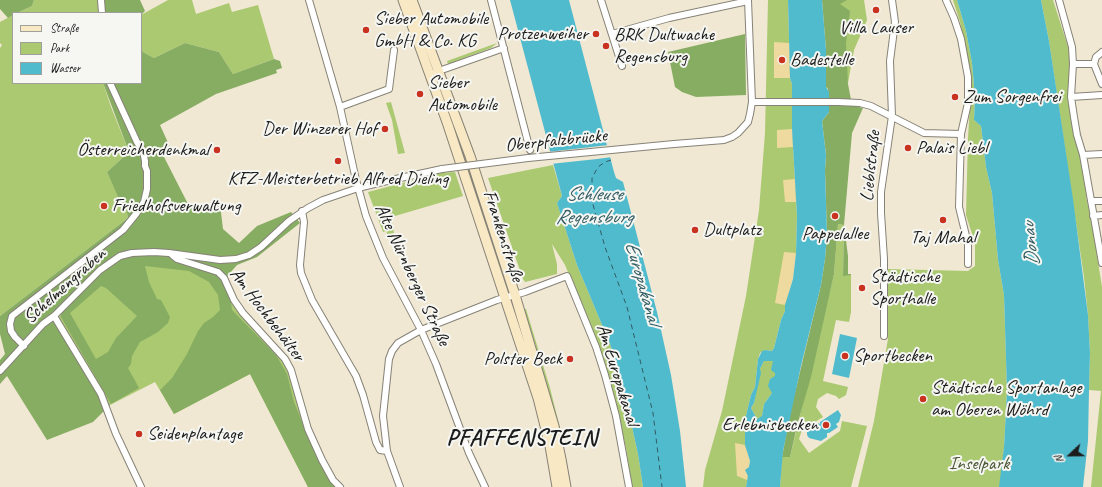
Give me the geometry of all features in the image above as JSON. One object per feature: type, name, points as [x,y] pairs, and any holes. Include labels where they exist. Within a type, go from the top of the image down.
[{"type":"main road","name":"Frankenstraße","points":[[403,0],[470,156],[515,295],[554,426],[566,487]]},
{"type":"main road","name":"Frankenstraße","points":[[412,0],[505,298],[538,398],[550,446],[557,487]]},
{"type":"street","points":[[101,0],[102,12]]},
{"type":"street","name":"Alte Nürnberger Straße","points":[[309,0],[340,107],[358,188],[366,216],[378,246],[421,330],[436,364],[469,453],[485,487]]},
{"type":"street","points":[[491,0],[530,150]]},
{"type":"street","points":[[601,0],[622,66]]},
{"type":"street","name":"Lieblstraße","points":[[884,336],[884,259],[881,192],[892,116],[890,61],[895,22],[892,0]]},
{"type":"street","points":[[946,0],[961,39],[968,77],[968,103],[962,134],[960,207],[968,244],[968,264]]},
{"type":"street","points":[[1059,0],[1072,47],[1073,64],[1071,97],[1075,126],[1083,155],[1102,263]]},
{"type":"street","points":[[612,34],[669,18],[748,1]]},
{"type":"street","name":"Oberpfalzbrücke","points":[[358,188],[442,169],[528,158],[715,141],[732,137],[748,122],[752,102],[748,1]]},
{"type":"street","points":[[435,72],[504,48]]},
{"type":"street","points":[[340,107],[389,89],[394,50]]},
{"type":"street","points":[[1102,52],[1096,57],[1094,64],[1102,84]]},
{"type":"street","points":[[1073,64],[1094,64]]},
{"type":"street","points":[[24,346],[10,330],[12,316],[123,230],[133,219],[144,202],[147,189],[147,171],[143,151],[137,142],[110,84]]},
{"type":"street","points":[[1071,97],[1102,95]]},
{"type":"street","points":[[752,102],[860,103],[871,106],[924,133],[962,134]]},
{"type":"street","points":[[1083,155],[1102,154]]},
{"type":"street","name":"Schelmengraben","points":[[0,371],[43,324],[54,316],[100,270],[120,256],[132,253],[169,253],[220,260],[236,259],[250,255],[302,211],[323,200],[358,188]]},
{"type":"street","points":[[1091,202],[1102,200]]},
{"type":"street","points":[[302,211],[304,222],[300,265],[301,273],[312,300],[356,376],[376,442],[380,450],[387,451]]},
{"type":"street","points":[[1093,216],[1102,215]]},
{"type":"street","name":"Am Hochbehälter","points":[[169,253],[177,259],[218,272],[228,284],[234,300],[243,313],[286,359],[291,370],[308,429],[333,480],[340,487]]},
{"type":"street","name":"Am Europakanal","points":[[515,295],[567,276],[596,347],[616,416],[629,487]]},
{"type":"street","points":[[400,487],[387,451],[383,416],[389,359],[392,351],[398,343],[421,330],[515,295]]},
{"type":"street","points":[[54,316],[101,394],[116,434],[141,487]]},
{"type":"green space","points":[[0,0],[34,0],[32,6],[19,12],[12,12],[12,16],[8,18],[0,9]]},
{"type":"green space","points":[[34,0],[100,0],[100,12],[19,12],[32,6]]},
{"type":"green space","points":[[100,0],[140,0],[145,11],[142,14],[142,12],[100,12]]},
{"type":"green space","points":[[168,0],[192,0],[196,14],[229,3],[232,12],[258,5],[274,59],[233,74],[219,52],[185,43],[154,58],[143,52],[142,50],[142,14]]},
{"type":"green space","points":[[768,0],[788,0],[790,78],[792,84],[792,129],[797,216],[796,253],[785,311],[781,320],[774,348],[772,351],[766,350],[760,353],[758,359],[755,387],[751,395],[745,420],[748,476],[746,487],[703,487],[705,470],[722,411],[746,296],[759,210],[765,133]]},
{"type":"green space","points":[[822,0],[847,0],[840,4],[850,11],[846,43],[848,84],[852,105],[863,108],[852,133],[844,225],[838,224],[834,274],[811,377],[790,457],[782,457],[791,409],[821,285],[825,259],[827,235],[826,155],[822,121],[829,112],[829,108],[828,89],[826,87],[826,50]]},
{"type":"green space","points":[[832,0],[864,0],[867,20],[854,50],[848,83]]},
{"type":"green space","name":"Städtische Sportanlage am Oberen Wöhrd","points":[[953,0],[957,0],[966,31],[972,63],[975,97],[974,120],[981,126],[986,167],[992,193],[998,260],[1004,295],[1007,392],[1000,487],[858,487],[874,421],[888,339],[887,269],[968,271],[975,266],[975,243],[966,215],[971,86],[966,49]]},
{"type":"green space","points":[[1041,0],[1053,0],[1069,50],[1074,135],[1081,160],[1102,287],[1102,487],[1091,487],[1101,391],[1089,390],[1090,353],[1084,277],[1049,41]]},
{"type":"green space","points":[[12,16],[12,84],[103,84],[129,152],[107,172],[122,205],[126,208],[128,218],[0,316],[0,48],[2,45],[0,43],[0,22]]},
{"type":"green space","points":[[745,34],[746,95],[696,97],[682,92],[675,87],[668,52]]},
{"type":"green space","points":[[185,43],[219,52],[233,74],[274,59],[280,61],[282,68],[276,70],[277,73],[216,94],[160,125],[170,147],[163,155],[187,202],[195,207],[220,204],[223,229],[239,243],[257,226],[291,212],[300,223],[257,257],[237,265],[223,284],[231,302],[232,310],[276,355],[287,374],[294,402],[304,427],[321,461],[338,487],[308,487],[250,374],[174,414],[160,390],[172,378],[204,323],[220,310],[218,295],[209,282],[189,271],[145,266],[149,282],[157,299],[161,300],[170,317],[168,323],[158,332],[140,342],[132,356],[131,364],[128,368],[139,388],[111,404],[61,317],[61,311],[58,319],[110,405],[93,422],[47,440],[7,376],[0,384],[0,360],[5,354],[0,334],[0,316],[128,218],[126,208],[124,205],[122,206],[107,172],[129,152],[103,84],[142,84],[142,50],[143,52],[154,58]],"holes":[[[101,286],[106,288],[137,316],[116,338],[108,352],[96,359],[70,313]]]},
{"type":"green space","points":[[497,43],[491,48],[448,64],[447,61]]},
{"type":"green space","points":[[440,84],[506,278],[504,279],[438,85]]},
{"type":"green space","points":[[391,102],[405,153],[398,154],[392,120],[386,103]]},
{"type":"green space","points":[[553,165],[562,196],[557,203],[577,265],[610,344],[623,386],[638,454],[643,487],[632,487],[626,448],[608,376],[598,344],[565,265],[552,244],[557,264],[557,274],[525,282],[488,178]]},
{"type":"green space","points":[[455,172],[463,196],[391,217],[394,233],[388,236],[386,231],[383,232],[368,192],[440,173]]},
{"type":"green space","points":[[838,224],[844,225],[843,275],[851,275],[851,312],[849,322],[836,320],[823,381],[848,387],[846,395],[839,399],[836,396],[827,393],[818,399],[816,407],[823,417],[802,430],[799,439],[809,453],[840,431],[842,421],[867,426],[851,487],[780,487],[782,457],[790,457],[834,274]]},
{"type":"green space","points":[[844,225],[848,256],[848,274],[851,275],[843,276]]},
{"type":"green space","points":[[119,259],[218,272],[234,300],[285,359],[308,429],[308,487],[250,374],[174,414],[155,382],[110,405],[58,319],[63,307]]},
{"type":"green space","points":[[524,309],[526,309],[550,388],[560,428],[571,487],[568,487],[536,347]]},
{"type":"green space","points":[[764,361],[773,361],[775,377],[770,379],[772,393],[764,404],[762,417],[757,419],[751,408],[754,403],[760,369]]},
{"type":"sand","name":"Badestelle","points":[[774,42],[789,43],[790,78],[774,78]]},
{"type":"sand","points":[[792,129],[793,147],[777,148],[777,130]]},
{"type":"sand","points":[[795,179],[796,202],[785,202],[783,180]]},
{"type":"sand","points":[[784,252],[796,253],[793,279],[785,305],[775,303]]},
{"type":"sand","points":[[735,443],[745,445],[750,461],[747,480],[737,476]]},
{"type":"water","name":"Schleuse Regensburg","points":[[510,0],[569,0],[614,172],[616,178],[623,182],[657,312],[671,375],[680,431],[686,487],[643,487],[638,454],[623,386],[610,344],[577,265],[557,203],[562,196]]},
{"type":"water","points":[[788,0],[822,0],[826,50],[826,87],[829,92],[829,112],[822,121],[826,155],[827,235],[821,285],[801,366],[783,451],[780,487],[746,487],[748,476],[745,470],[749,467],[750,461],[745,445],[745,420],[751,395],[755,387],[758,359],[762,351],[772,351],[774,348],[793,279],[796,253],[797,216],[792,129],[792,84],[790,78]],"holes":[[[764,361],[773,361],[771,370],[775,373],[775,376],[770,379],[768,386],[772,393],[764,404],[762,416],[757,419],[751,408],[754,403],[761,373],[760,369]]]},
{"type":"water","name":"Donau","points":[[957,0],[1041,0],[1049,41],[1073,199],[1088,315],[1090,353],[1088,441],[1083,487],[999,487],[1004,447],[1007,392],[1004,295],[998,260],[992,193],[986,167],[981,126],[974,120],[975,97],[972,63],[966,31]]},
{"type":"water","name":"Sportbecken","points":[[840,334],[857,338],[849,378],[832,374]]},
{"type":"water","name":"Erlebnisbecken","points":[[838,410],[841,415],[839,422],[836,424],[838,427],[827,433],[827,437],[821,441],[809,438],[807,435],[807,430],[818,423],[820,424],[820,422]]},
{"type":"pier","points":[[609,145],[612,157],[597,159],[550,164],[547,152]]},
{"type":"ferry route","points":[[611,160],[598,167],[592,178],[592,201],[605,247],[627,307],[653,413],[662,487]]},
{"type":"place","name":"Villa Lauser","points":[[876,10]]},
{"type":"place","name":"Sieber Automobile GmbH & Co. KG","points":[[366,30]]},
{"type":"place","name":"Protzenweiher","points":[[596,34]]},
{"type":"place","name":"BRK Dultwache Regensburg","points":[[606,46]]},
{"type":"place","name":"Badestelle","points":[[782,60]]},
{"type":"place","name":"Sieber Automobile","points":[[420,94]]},
{"type":"place","name":"Zum Sorgenfrei","points":[[955,97]]},
{"type":"place","name":"Der Winzerer Hof","points":[[385,129]]},
{"type":"place","name":"Palais Liebl","points":[[908,148]]},
{"type":"place","name":"Österreicherdenkmal","points":[[217,150]]},
{"type":"place","name":"KFZ-Meisterbetrieb Alfred Dieling","points":[[338,161]]},
{"type":"place","name":"Friedhofsverwaltung","points":[[104,206]]},
{"type":"place","name":"Pappelallee","points":[[835,216]]},
{"type":"place","name":"Taj Mahal","points":[[943,220]]},
{"type":"place","name":"Dultplatz","points":[[695,230]]},
{"type":"place","name":"Städtische Sporthalle","points":[[862,288]]},
{"type":"place","name":"Sportbecken","points":[[845,356]]},
{"type":"place","name":"Polster Beck","points":[[570,359]]},
{"type":"place","name":"Städtische Sportanlage am Oberen Wöhrd","points":[[923,399]]},
{"type":"place","name":"Erlebnisbecken","points":[[826,425]]},
{"type":"place","name":"Seidenplantage","points":[[139,434]]},
{"type":"district","name":"PFAFFENSTEIN","points":[[522,439]]},
{"type":"water label","name":"Europakanal","points":[[642,283]]},
{"type":"park label","name":"Inselpark","points":[[979,464]]}]
